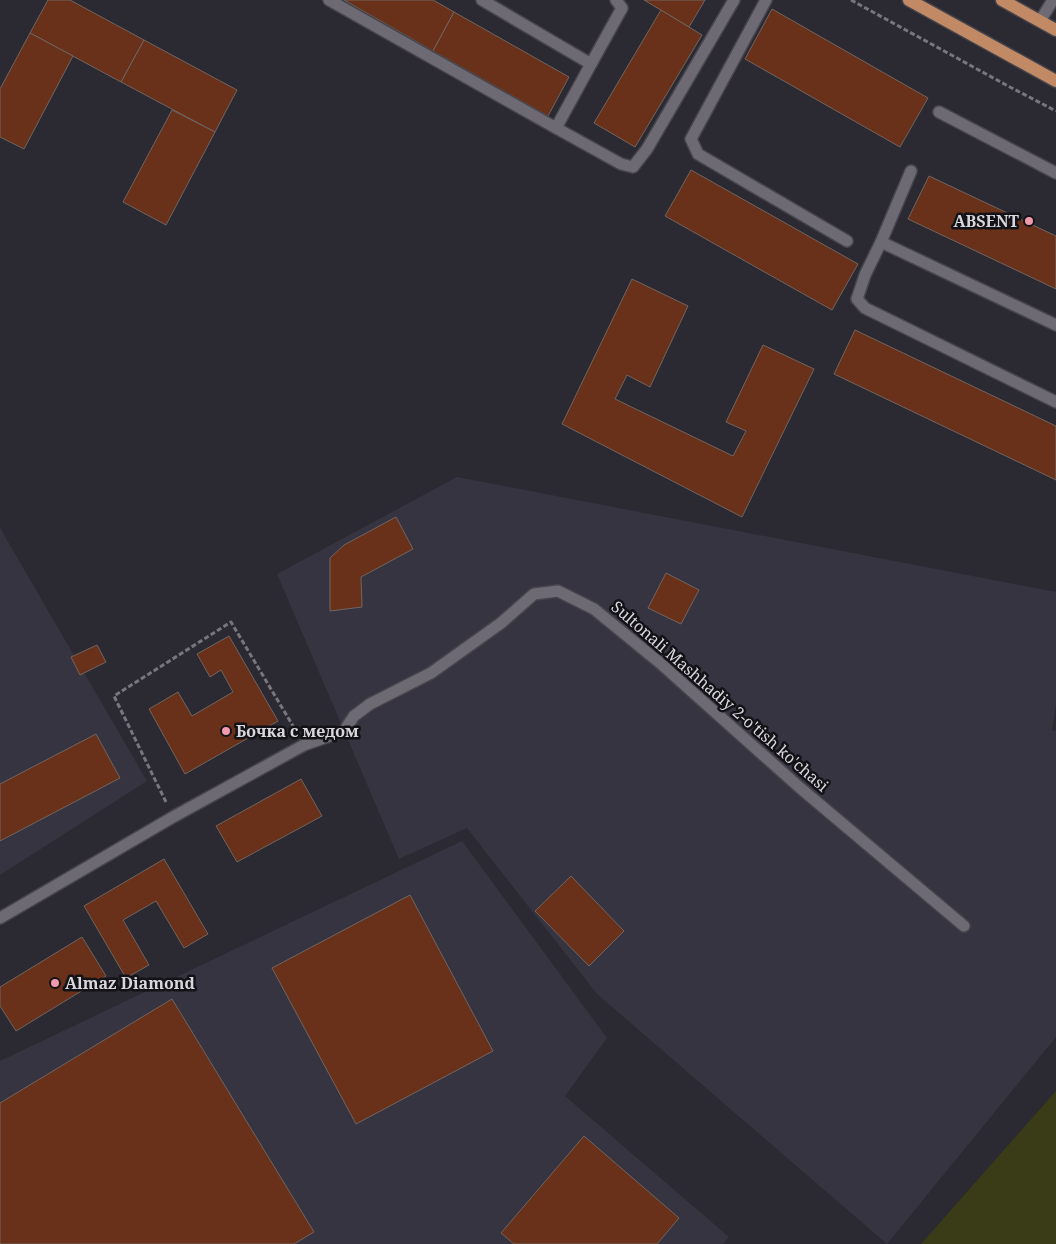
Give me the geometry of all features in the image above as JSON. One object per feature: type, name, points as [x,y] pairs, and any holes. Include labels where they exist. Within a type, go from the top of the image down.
[{"type":"main road","points":[[909,0],[1056,81]]},
{"type":"main road","points":[[1002,0],[1056,30]]},
{"type":"lane","points":[[329,0],[621,164],[633,167],[647,149],[734,0]]},
{"type":"lane","points":[[482,0],[592,64]]},
{"type":"lane","points":[[556,128],[622,8],[616,0]]},
{"type":"lane","points":[[766,0],[691,139],[698,154],[847,241]]},
{"type":"lane","points":[[1040,21],[1053,0]]},
{"type":"lane","points":[[939,112],[1056,173]]},
{"type":"lane","points":[[911,171],[865,275],[857,298],[865,308],[1056,402]]},
{"type":"lane","points":[[881,242],[1056,326]]},
{"type":"lane","name":"Sultonali Mashhadiy 2-o'tish ko'chasi","points":[[0,918],[304,745],[344,732],[354,716],[362,710],[431,673],[501,623],[534,594],[558,591],[594,609],[660,663],[798,787],[964,926]]},
{"type":"path","points":[[851,0],[1056,111]]},
{"type":"path","points":[[173,818],[114,696],[231,622],[304,745]]},
{"type":"shaded area","points":[[457,477],[1056,592],[1056,705],[1052,730],[1056,731],[1056,1037],[887,1244],[597,994],[467,828],[399,859],[277,574]]},
{"type":"shaded area","points":[[0,528],[147,781],[0,875]]},
{"type":"shaded area","points":[[462,841],[607,1038],[565,1096],[729,1237],[723,1244],[0,1244],[0,1061]]},
{"type":"green space","points":[[1056,1091],[1056,1244],[921,1244]]},
{"type":"building","points":[[48,0],[70,0],[144,40],[121,82],[30,33]]},
{"type":"building","points":[[344,0],[433,0],[454,12],[433,51]]},
{"type":"building","points":[[644,0],[705,0],[689,27]]},
{"type":"building","points":[[772,9],[928,98],[900,147],[745,59]]},
{"type":"building","points":[[661,10],[702,35],[635,147],[594,123]]},
{"type":"building","points":[[454,12],[569,77],[548,116],[433,51]]},
{"type":"building","points":[[30,33],[73,56],[24,149],[0,137],[0,89]]},
{"type":"building","points":[[144,40],[237,90],[215,132],[121,82]]},
{"type":"building","points":[[172,110],[215,132],[166,225],[123,202]]},
{"type":"building","points":[[691,170],[858,264],[832,310],[665,216]]},
{"type":"building","points":[[929,176],[1056,236],[1056,289],[908,219]]},
{"type":"building","points":[[632,279],[688,306],[650,387],[627,375],[615,399],[733,456],[746,431],[726,422],[763,345],[814,369],[742,517],[562,424]]},
{"type":"building","points":[[855,330],[1056,426],[1056,480],[834,374]]},
{"type":"building","points":[[396,517],[413,549],[361,577],[362,607],[330,611],[330,558],[344,545]]},
{"type":"building","points":[[666,573],[699,590],[681,624],[648,608]]},
{"type":"building","points":[[229,636],[278,721],[185,774],[149,709],[178,692],[192,716],[233,692],[221,670],[210,677],[197,654]]},
{"type":"building","points":[[97,645],[106,662],[80,675],[71,657]]},
{"type":"building","points":[[96,734],[120,778],[0,841],[0,784]]},
{"type":"building","points":[[301,779],[322,816],[237,862],[216,826]]},
{"type":"building","points":[[164,859],[208,934],[184,948],[156,901],[123,920],[149,965],[126,978],[84,906]]},
{"type":"building","points":[[571,876],[624,931],[589,966],[535,911]]},
{"type":"building","points":[[410,895],[493,1051],[356,1124],[272,968]]},
{"type":"building","points":[[82,937],[106,976],[16,1031],[0,1006],[0,987]]},
{"type":"building","points":[[172,999],[314,1232],[294,1244],[0,1244],[0,1103]]},
{"type":"building","points":[[584,1136],[679,1218],[657,1244],[514,1244],[501,1233]]},
{"type":"place","name":"ABSENT","points":[[1029,221]]},
{"type":"place","name":"Бочка с медом","points":[[226,731]]},
{"type":"place","name":"Almaz Diamond","points":[[55,983]]}]
